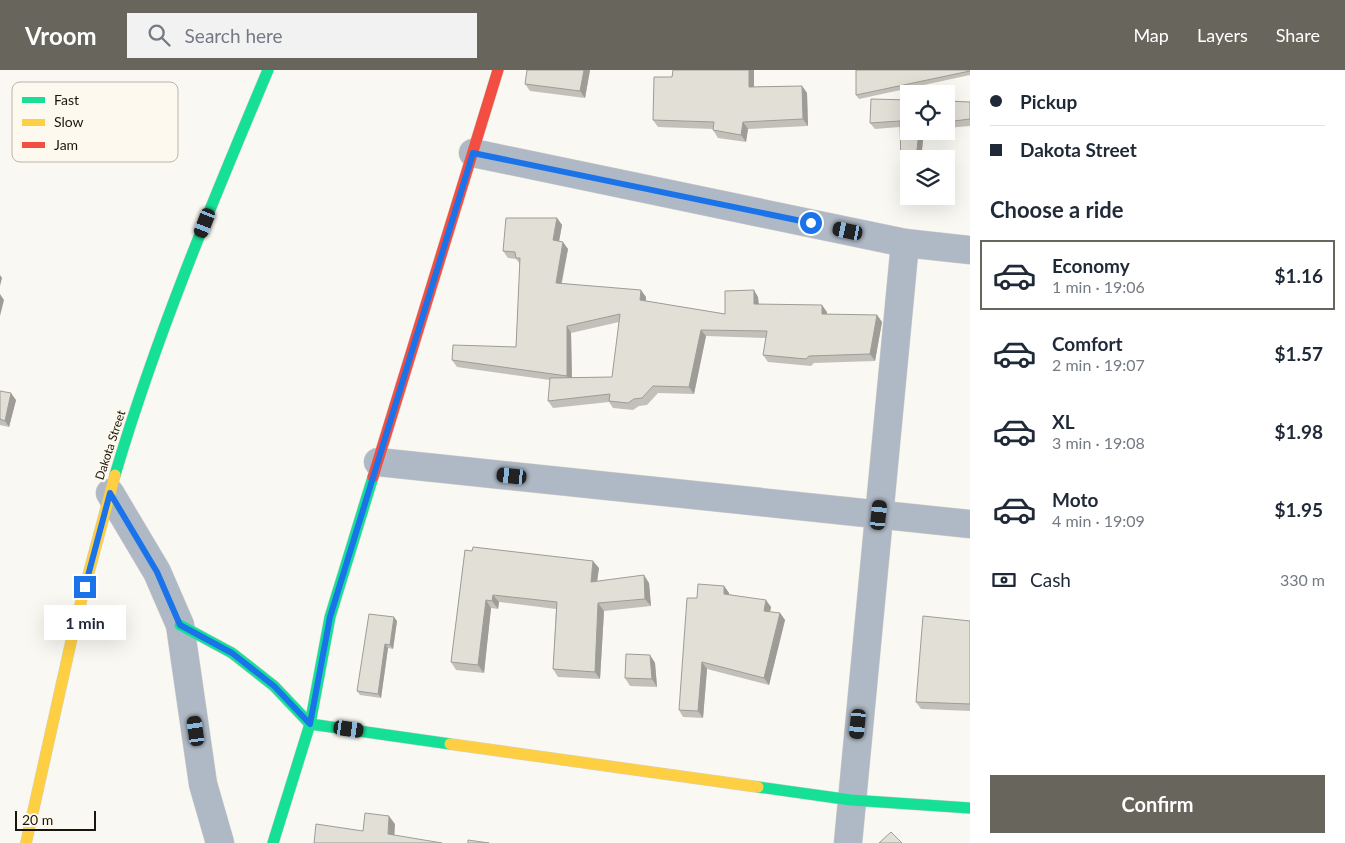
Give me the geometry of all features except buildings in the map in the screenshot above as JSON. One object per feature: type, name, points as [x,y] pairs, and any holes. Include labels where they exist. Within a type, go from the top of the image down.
[{"type":"street","name":"Dakota Street","points":[[26,843],[70,644],[110,493],[151,365],[218,189],[268,70]]},
{"type":"street","points":[[273,843],[310,724],[330,617],[498,70]]},
{"type":"street","points":[[473,153],[905,242],[970,250]]},
{"type":"street","points":[[848,843],[905,242]]},
{"type":"street","points":[[378,462],[970,524]]},
{"type":"street","points":[[110,493],[157,572],[180,625],[203,784],[220,843]]},
{"type":"street","points":[[180,625],[232,653],[274,686],[310,724],[851,800],[970,808]]},
{"type":"traffic: fast","points":[[115,475],[148,372],[186,270],[268,70]]},
{"type":"traffic: fast","points":[[273,843],[310,724],[330,617],[373,477]]},
{"type":"traffic: fast","points":[[180,625],[232,653],[274,686],[310,724],[450,744]]},
{"type":"traffic: fast","points":[[758,787],[851,800],[970,808]]},
{"type":"traffic: slow","points":[[26,843],[75,624],[115,475]]},
{"type":"traffic: slow","points":[[450,744],[758,787]]},
{"type":"traffic: jam","points":[[373,477],[498,70]]},
{"type":"route","points":[[85,587],[110,493],[157,572],[180,625],[232,653],[274,686],[310,724],[330,617],[473,153],[811,223]]}]
